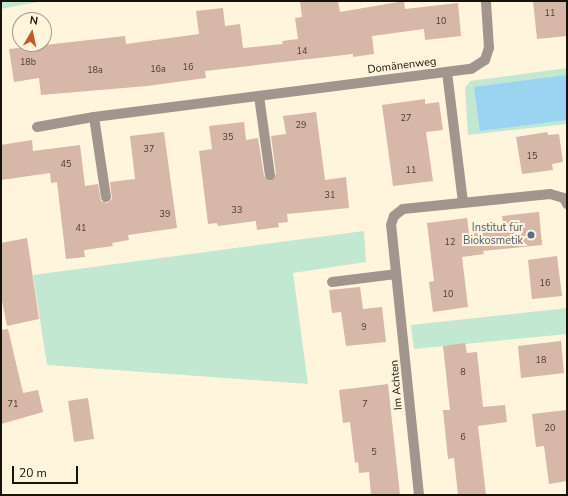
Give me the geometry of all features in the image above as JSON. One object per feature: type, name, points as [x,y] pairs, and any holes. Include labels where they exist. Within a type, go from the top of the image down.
[{"type":"street","name":"Domänenweg","points":[[37,127],[94,117],[470,69],[485,60],[490,35],[486,1]]},
{"type":"street","points":[[447,72],[463,202]]},
{"type":"street","points":[[259,96],[270,176]]},
{"type":"street","points":[[94,117],[106,197]]},
{"type":"street","name":"Im Achten","points":[[419,495],[391,225],[394,216],[402,209],[550,194],[564,198],[567,204]]},
{"type":"street","points":[[332,282],[396,274]]},
{"type":"green space","points":[[1,1],[43,1],[1,9]]},
{"type":"green space","points":[[567,68],[567,124],[468,135],[465,88],[470,81]]},
{"type":"green space","points":[[364,231],[366,262],[293,273],[308,384],[47,365],[33,275]]},
{"type":"green space","points":[[567,308],[567,334],[414,349],[411,325]]},
{"type":"water","points":[[567,75],[567,120],[480,131],[474,87]]},
{"type":"building","points":[[300,1],[338,1],[340,12],[404,1],[405,9],[458,3],[461,36],[425,40],[424,29],[372,36],[374,54],[353,57],[353,54],[205,71],[206,78],[147,86],[41,95],[39,78],[14,82],[9,49],[12,49],[12,52],[52,52],[52,44],[125,36],[126,44],[199,34],[196,11],[223,8],[225,26],[240,24],[243,48],[283,44],[282,41],[298,39],[295,18],[302,17]]},
{"type":"building","points":[[533,1],[567,1],[567,36],[537,39]]},
{"type":"building","points":[[425,99],[425,104],[439,102],[443,130],[426,132],[433,181],[393,186],[382,105]]},
{"type":"building","points":[[316,112],[325,180],[346,177],[349,208],[287,214],[288,222],[278,223],[279,227],[257,230],[256,221],[218,226],[217,223],[208,224],[199,151],[212,149],[209,126],[244,122],[246,140],[258,138],[264,176],[270,181],[276,174],[271,136],[286,134],[283,116]]},
{"type":"building","points":[[164,132],[177,228],[128,235],[129,240],[112,243],[113,246],[84,250],[85,257],[66,259],[57,182],[51,183],[50,173],[1,180],[1,145],[32,140],[33,151],[80,145],[85,186],[98,184],[101,201],[107,203],[112,199],[110,182],[135,179],[130,136]]},
{"type":"building","points":[[547,132],[548,135],[559,134],[563,162],[552,164],[553,170],[522,174],[516,137]]},
{"type":"building","points":[[539,212],[542,245],[483,251],[484,254],[462,257],[468,307],[433,312],[429,282],[434,281],[427,223],[467,218],[469,233],[504,229],[502,216]]},
{"type":"building","points":[[27,238],[39,319],[7,326],[1,296],[1,243]]},
{"type":"building","points":[[557,256],[562,296],[532,299],[528,260]]},
{"type":"building","points":[[360,287],[363,309],[382,307],[386,342],[346,346],[341,312],[332,313],[329,290]]},
{"type":"building","points":[[8,329],[23,393],[38,390],[43,412],[1,424],[1,330]]},
{"type":"building","points":[[561,341],[564,373],[521,378],[518,346]]},
{"type":"building","points":[[465,343],[467,353],[477,352],[483,407],[505,405],[507,422],[478,426],[486,495],[458,495],[454,458],[448,459],[443,410],[450,410],[443,346]]},
{"type":"building","points":[[388,384],[400,495],[371,495],[369,472],[359,473],[358,462],[355,463],[350,422],[343,423],[339,390]]},
{"type":"building","points":[[88,398],[94,439],[74,442],[68,401]]},
{"type":"building","points":[[567,410],[567,481],[549,484],[544,446],[536,447],[532,414]]},
{"type":"place","name":"Institut für Biokosmetik","points":[[531,235]]}]
